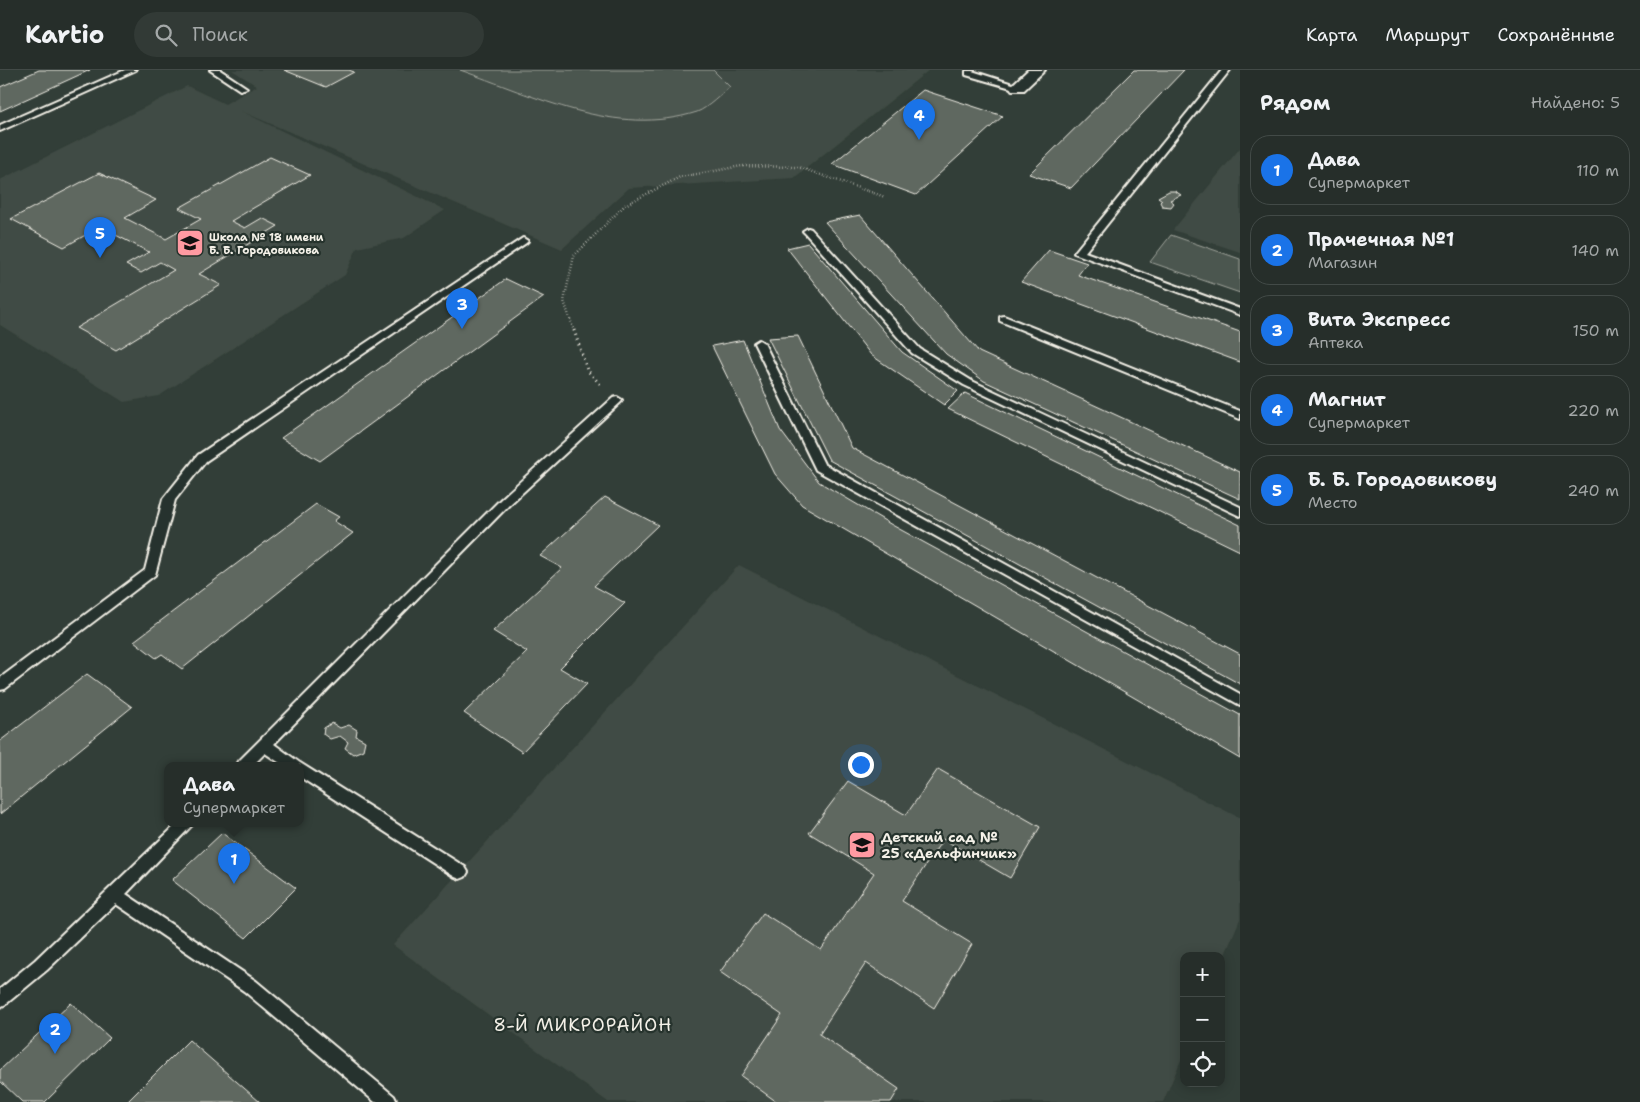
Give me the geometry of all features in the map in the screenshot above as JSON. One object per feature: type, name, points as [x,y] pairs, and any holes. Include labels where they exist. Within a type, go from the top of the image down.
[{"type":"street","points":[[1018,87],[1037,70]]},
{"type":"lane","points":[[0,128],[132,70]]},
{"type":"lane","points":[[214,70],[243,88]]},
{"type":"lane","points":[[1226,70],[1078,253],[1240,312]]},
{"type":"lane","points":[[969,73],[1018,87]]},
{"type":"lane","points":[[808,231],[916,351],[968,383],[1240,512]]},
{"type":"lane","points":[[0,685],[151,572],[169,499],[202,458],[523,241]]},
{"type":"lane","points":[[1004,319],[1240,415]]},
{"type":"lane","points":[[759,343],[820,467],[1240,700]]},
{"type":"lane","points":[[247,762],[505,502],[617,400]]},
{"type":"lane","points":[[264,745],[290,762]]},
{"type":"lane","points":[[304,772],[460,872]]},
{"type":"lane","points":[[0,1000],[115,895],[183,827]]},
{"type":"lane","points":[[115,895],[250,986],[388,1102]]},
{"type":"path","points":[[617,400],[587,370],[564,301],[574,256],[625,206],[680,177],[742,166],[798,167],[885,197]]},
{"type":"shaded area","points":[[232,70],[929,70],[794,178],[629,188],[562,249],[241,111],[445,210],[404,238],[357,248],[345,275],[159,396],[124,402],[0,325],[0,180],[187,86],[225,104],[257,86]]},
{"type":"shaded area","points":[[460,70],[713,70],[730,87],[697,112],[667,119],[636,120],[606,117],[547,102]]},
{"type":"shaded area","points":[[1240,148],[1240,252],[1173,230]]},
{"type":"shaded area","points":[[1171,235],[1240,259],[1240,293],[1150,262]]},
{"type":"shaded area","name":"Детский сад № 25 «Дельфинчик»","points":[[739,565],[1240,818],[1240,919],[1225,955],[1225,952],[1180,952],[1180,1062],[1163,1102],[608,1102],[393,945]]},
{"type":"building","points":[[39,70],[90,70],[0,111],[0,87]]},
{"type":"building","points":[[284,70],[349,70],[354,72],[326,87]]},
{"type":"building","points":[[1134,70],[1184,70],[1071,188],[1029,174]]},
{"type":"building","points":[[923,90],[1003,116],[916,195],[832,164]]},
{"type":"building","points":[[270,157],[310,175],[231,221],[245,228],[262,218],[278,226],[199,274],[221,285],[116,350],[76,328],[174,270],[160,262],[141,273],[126,265],[149,252],[100,227],[64,247],[11,219],[99,173],[156,200],[125,218],[166,239],[201,219],[179,208]]},
{"type":"building","points":[[1169,191],[1175,191],[1181,195],[1170,200],[1174,203],[1171,207],[1162,206],[1160,202],[1162,200],[1158,197]]},
{"type":"building","points":[[860,215],[979,352],[1240,472],[1240,499],[984,381],[946,354],[825,222]]},
{"type":"building","points":[[808,243],[902,352],[958,391],[944,405],[871,355],[787,248]]},
{"type":"building","points":[[1049,250],[1087,263],[1078,275],[1240,332],[1240,362],[1021,282]]},
{"type":"building","points":[[506,279],[544,297],[320,461],[281,438]]},
{"type":"building","points":[[798,336],[852,448],[1240,654],[1240,684],[829,460],[768,338]]},
{"type":"building","points":[[743,340],[780,430],[819,482],[892,525],[1240,715],[1240,759],[802,505],[775,474],[712,346]]},
{"type":"building","points":[[965,393],[1240,525],[1240,551],[948,409]]},
{"type":"building","points":[[605,497],[658,525],[594,586],[625,603],[560,668],[587,684],[522,752],[464,713],[527,652],[493,631],[562,568],[540,556]]},
{"type":"building","points":[[316,504],[339,517],[334,521],[353,533],[182,669],[162,654],[156,658],[134,641]]},
{"type":"building","points":[[87,674],[132,707],[0,814],[0,741]]},
{"type":"building","points":[[332,723],[340,728],[349,725],[357,730],[356,736],[365,741],[363,750],[353,754],[345,748],[348,742],[340,736],[330,739],[323,734],[324,728]]},
{"type":"building","points":[[938,769],[1040,827],[1010,878],[943,839],[902,901],[972,944],[934,1008],[866,963],[819,1034],[899,1089],[891,1102],[777,1102],[741,1076],[782,1015],[720,972],[763,913],[821,950],[874,873],[809,833],[848,781],[906,815]]},
{"type":"building","points":[[222,833],[296,888],[246,938],[172,880]]},
{"type":"building","points":[[71,1003],[110,1038],[45,1102],[22,1102],[0,1081],[0,1070]]},
{"type":"building","points":[[189,1040],[260,1102],[127,1102]]},
{"type":"place","name":"Магнит","points":[[919,140]]},
{"type":"place","name":"Школа № 18 имени Б. Б. Городовикова","points":[[190,243]]},
{"type":"place","name":"Б. Б. Городовикову","points":[[100,258]]},
{"type":"place","name":"Вита Экспресс","points":[[462,329]]},
{"type":"place","name":"Детский сад № 25 «Дельфинчик»","points":[[862,845]]},
{"type":"place","name":"Дава","points":[[234,884]]},
{"type":"place","name":"Прачечная №1","points":[[55,1054]]},
{"type":"district","name":"8-Й МИКРОРАЙОН","points":[[583,1025]]}]
